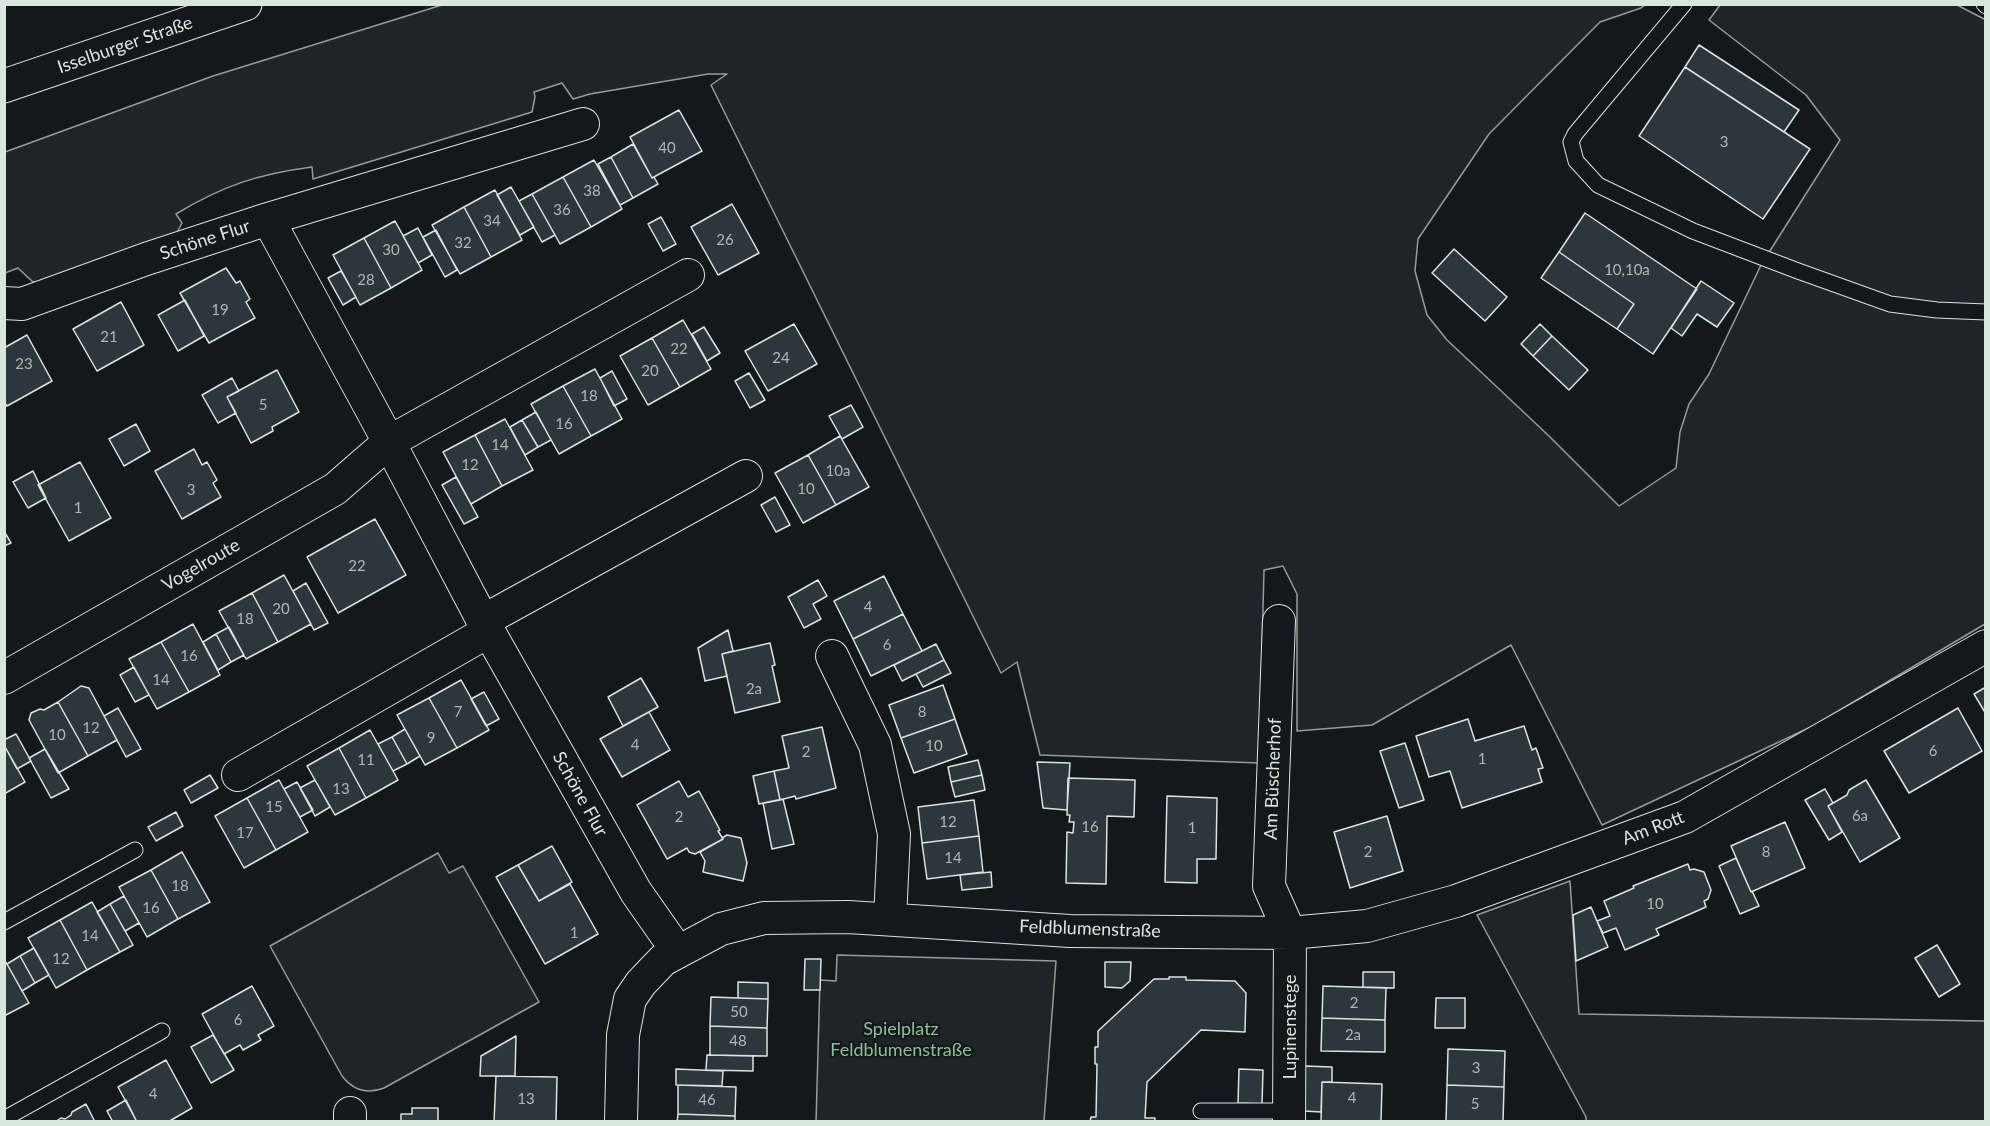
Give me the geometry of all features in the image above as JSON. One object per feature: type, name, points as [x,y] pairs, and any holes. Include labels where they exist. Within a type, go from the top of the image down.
[{"type":"main road","name":"Isselburger Straße","points":[[4,86],[245,4]]},
{"type":"street","points":[[268,219],[583,124]]},
{"type":"street","name":"Schöne Flur","points":[[4,303],[22,304],[146,259],[268,219],[486,626],[636,892],[678,952]]},
{"type":"street","points":[[389,442],[688,275]]},
{"type":"street","name":"Vogelroute","points":[[4,678],[335,489],[389,442]]},
{"type":"street","points":[[238,775],[486,626],[746,476]]},
{"type":"street","name":"Am Büscherhof","points":[[1279,621],[1269,886],[1290,933]]},
{"type":"street","name":"Am Rott","points":[[1290,933],[1366,926],[1456,901],[1685,817],[1986,646]]},
{"type":"street","points":[[832,656],[875,745],[894,834],[890,918]]},
{"type":"street","name":"Feldblumenstraße","points":[[621,1122],[623,1035],[630,999],[641,983],[663,960],[721,929],[764,918],[890,918],[1059,930],[1290,933]]},
{"type":"street","name":"Lupinenstege","points":[[1289,1116],[1290,933]]},
{"type":"lane","points":[[1684,4],[1575,134],[1572,142],[1576,161],[1598,185],[1693,231],[1890,304],[1937,310],[1986,312]]},
{"type":"lane","points":[[4,922],[135,850]]},
{"type":"lane","points":[[4,1119],[162,1031]]},
{"type":"lane","points":[[1202,1111],[1289,1116]]},
{"type":"green space","points":[[442,5],[1645,5],[1600,22],[1489,134],[1418,239],[1415,271],[1427,315],[1447,340],[1619,506],[1676,468],[1680,432],[1689,404],[1709,374],[1761,265],[1840,140],[1806,95],[1709,20],[1720,5],[1957,5],[1986,20],[1985,624],[1813,726],[1602,825],[1511,645],[1372,725],[1297,731],[1297,594],[1283,566],[1264,570],[1259,763],[1040,755],[1017,662],[1001,673],[711,85],[727,74],[708,74],[590,94],[573,99],[562,83],[534,92],[532,112],[313,179],[312,167],[274,173],[225,189],[176,214],[182,223],[176,234],[44,282],[33,282],[18,268],[5,273],[5,152],[213,76]]},
{"type":"green space","points":[[438,853],[449,873],[463,866],[539,1002],[384,1088],[371,1091],[360,1090],[342,1076],[270,946]]},
{"type":"green space","points":[[1570,881],[1579,1014],[1985,1021],[1985,1121],[1586,1121],[1586,1117],[1477,915]]},
{"type":"green space","name":"Spielplatz Feldblumenstraße","points":[[837,955],[1056,961],[1044,1121],[816,1122],[820,980],[836,981]]},
{"type":"building","points":[[1699,45],[1799,110],[1784,132],[1685,67]]},
{"type":"building","points":[[1685,67],[1810,149],[1763,219],[1639,136]]},
{"type":"building","points":[[679,110],[702,151],[652,178],[630,137]]},
{"type":"building","points":[[633,144],[652,178],[654,177],[658,184],[633,198],[611,157]]},
{"type":"building","points":[[611,157],[633,198],[620,205],[598,164]]},
{"type":"building","points":[[594,160],[622,209],[591,227],[563,177]]},
{"type":"building","points":[[563,177],[591,227],[560,244],[532,194]]},
{"type":"building","points":[[511,187],[534,227],[520,235],[497,195]]},
{"type":"building","points":[[495,190],[522,240],[491,257],[464,207]]},
{"type":"building","points":[[532,194],[555,235],[542,242],[519,201]]},
{"type":"building","points":[[732,204],[759,253],[718,275],[691,227]]},
{"type":"building","points":[[464,207],[491,257],[460,274],[432,225]]},
{"type":"building","points":[[1585,213],[1697,289],[1653,354],[1617,329],[1634,304],[1559,252]]},
{"type":"building","points":[[661,217],[676,244],[663,251],[648,224]]},
{"type":"building","points":[[395,221],[422,270],[391,288],[364,238]]},
{"type":"building","points":[[418,228],[432,255],[418,263],[403,236]]},
{"type":"building","points":[[436,230],[457,270],[445,277],[423,237]]},
{"type":"building","points":[[364,238],[391,288],[360,305],[333,255]]},
{"type":"building","points":[[1454,249],[1507,297],[1485,321],[1432,273]]},
{"type":"building","points":[[1559,252],[1634,304],[1617,329],[1541,278]]},
{"type":"building","points":[[226,268],[236,283],[240,281],[250,299],[246,302],[255,318],[209,343],[180,293]]},
{"type":"building","points":[[341,271],[356,297],[343,305],[328,278]]},
{"type":"building","points":[[1701,281],[1734,303],[1717,327],[1697,314],[1682,336],[1671,328]]},
{"type":"building","points":[[185,300],[204,336],[178,351],[158,315]]},
{"type":"building","points":[[121,302],[144,345],[97,371],[73,329]]},
{"type":"building","points":[[683,320],[711,369],[680,387],[652,338]]},
{"type":"building","points":[[794,324],[817,364],[768,391],[745,351]]},
{"type":"building","points":[[1540,324],[1552,336],[1533,356],[1521,344]]},
{"type":"building","points":[[704,327],[720,353],[707,361],[692,334]]},
{"type":"building","points":[[27,335],[52,381],[7,406],[4,402],[4,348]]},
{"type":"building","points":[[1552,336],[1588,370],[1569,390],[1533,356]]},
{"type":"building","points":[[652,338],[680,387],[648,405],[620,356]]},
{"type":"building","points":[[595,369],[622,419],[591,436],[563,386]]},
{"type":"building","points":[[277,370],[299,412],[272,427],[273,431],[251,443],[227,397]]},
{"type":"building","points":[[612,371],[627,399],[614,406],[600,378]]},
{"type":"building","points":[[749,373],[765,400],[750,408],[735,381]]},
{"type":"building","points":[[232,378],[239,391],[227,397],[236,413],[218,423],[202,395]]},
{"type":"building","points":[[563,386],[591,436],[559,454],[531,404]]},
{"type":"building","points":[[851,405],[863,427],[842,439],[829,416]]},
{"type":"building","points":[[536,412],[551,440],[538,447],[522,420]]},
{"type":"building","points":[[505,419],[533,470],[502,486],[475,435]]},
{"type":"building","points":[[522,420],[538,447],[525,455],[510,427]]},
{"type":"building","points":[[136,424],[150,451],[124,466],[109,439]]},
{"type":"building","points":[[475,435],[502,486],[471,504],[443,452]]},
{"type":"building","points":[[840,436],[869,487],[836,505],[808,455]]},
{"type":"building","points":[[194,449],[202,465],[207,462],[217,480],[213,483],[221,497],[182,519],[155,471]]},
{"type":"building","points":[[808,455],[836,505],[803,523],[775,473]]},
{"type":"building","points":[[80,462],[111,518],[69,541],[38,485]]},
{"type":"building","points":[[33,471],[46,498],[28,508],[13,482]]},
{"type":"building","points":[[456,477],[478,517],[464,524],[442,485]]},
{"type":"building","points":[[775,497],[790,525],[776,532],[761,505]]},
{"type":"building","points":[[375,519],[406,575],[338,613],[307,557]]},
{"type":"building","points":[[4,531],[11,543],[4,546]]},
{"type":"building","points":[[284,575],[311,624],[278,642],[252,593]]},
{"type":"building","points":[[884,576],[903,614],[853,639],[834,601]]},
{"type":"building","points":[[818,580],[827,596],[813,604],[821,619],[804,628],[788,597]]},
{"type":"building","points":[[306,583],[328,623],[314,630],[293,591]]},
{"type":"building","points":[[252,593],[278,642],[246,659],[219,611]]},
{"type":"building","points":[[903,614],[922,651],[871,676],[853,639]]},
{"type":"building","points":[[193,624],[220,675],[189,692],[161,642]]},
{"type":"building","points":[[229,627],[244,655],[231,662],[216,634]]},
{"type":"building","points":[[728,630],[733,651],[722,654],[727,676],[705,681],[698,648]]},
{"type":"building","points":[[216,634],[231,662],[218,670],[203,642]]},
{"type":"building","points":[[161,642],[189,692],[157,709],[129,659]]},
{"type":"building","points":[[770,643],[775,665],[772,666],[780,702],[735,713],[722,654]]},
{"type":"building","points":[[936,644],[944,660],[902,681],[894,665]]},
{"type":"building","points":[[944,660],[951,673],[923,687],[916,674]]},
{"type":"building","points":[[134,667],[149,695],[135,702],[120,675]]},
{"type":"building","points":[[641,678],[658,707],[623,726],[608,697]]},
{"type":"building","points":[[461,680],[489,730],[457,748],[429,698]]},
{"type":"building","points":[[943,685],[955,719],[901,738],[889,705]]},
{"type":"building","points":[[81,686],[89,688],[117,740],[88,756],[58,702]]},
{"type":"building","points":[[1986,687],[1986,714],[1974,694]]},
{"type":"building","points":[[484,692],[499,719],[486,726],[471,699]]},
{"type":"building","points":[[429,698],[457,748],[425,765],[397,715]]},
{"type":"building","points":[[58,702],[88,756],[58,773],[29,720],[31,713],[40,709],[44,710]]},
{"type":"building","points":[[118,708],[141,749],[126,757],[104,716]]},
{"type":"building","points":[[1958,708],[1982,751],[1909,793],[1884,751]]},
{"type":"building","points":[[649,712],[670,750],[622,777],[600,739]]},
{"type":"building","points":[[955,719],[967,754],[914,773],[901,738]]},
{"type":"building","points":[[1468,719],[1475,741],[1524,726],[1532,750],[1536,748],[1543,768],[1538,769],[1542,782],[1462,808],[1450,771],[1429,777],[1416,736]]},
{"type":"building","points":[[822,727],[836,788],[796,799],[795,796],[780,800],[774,771],[789,768],[782,736]]},
{"type":"building","points":[[405,729],[420,756],[407,764],[392,737]]},
{"type":"building","points":[[370,730],[398,780],[366,798],[339,748]]},
{"type":"building","points":[[16,734],[31,761],[17,769],[4,745],[4,740]]},
{"type":"building","points":[[392,737],[407,764],[393,771],[378,744]]},
{"type":"building","points":[[1405,743],[1424,800],[1399,808],[1380,751]]},
{"type":"building","points":[[4,745],[25,782],[4,794]]},
{"type":"building","points":[[339,748],[366,798],[335,815],[307,766]]},
{"type":"building","points":[[45,749],[69,789],[51,798],[29,758]]},
{"type":"building","points":[[978,760],[982,775],[951,782],[948,767]]},
{"type":"building","points":[[1037,762],[1070,763],[1067,810],[1043,808]]},
{"type":"building","points":[[774,771],[780,800],[759,804],[753,776]]},
{"type":"building","points":[[210,775],[218,788],[191,803],[184,790]]},
{"type":"building","points":[[982,775],[985,790],[955,797],[951,782]]},
{"type":"building","points":[[1068,778],[1135,780],[1134,817],[1107,816],[1106,884],[1066,883],[1067,832],[1073,833],[1074,822],[1069,822],[1070,815],[1067,815]]},
{"type":"building","points":[[279,780],[308,832],[276,850],[247,798]]},
{"type":"building","points":[[315,780],[330,807],[315,816],[300,788]]},
{"type":"building","points":[[1866,780],[1900,838],[1860,862],[1828,806]]},
{"type":"building","points":[[679,781],[688,797],[699,791],[723,839],[695,854],[689,852],[687,848],[667,859],[637,805]]},
{"type":"building","points":[[297,782],[313,810],[300,817],[284,789]]},
{"type":"building","points":[[1825,789],[1833,803],[1828,806],[1842,832],[1829,840],[1805,800]]},
{"type":"building","points":[[1167,796],[1217,798],[1216,859],[1197,859],[1197,883],[1165,882]]},
{"type":"building","points":[[247,798],[276,850],[244,868],[215,816]]},
{"type":"building","points":[[783,799],[794,844],[772,849],[763,803]]},
{"type":"building","points":[[974,800],[979,836],[922,843],[918,807]]},
{"type":"building","points":[[176,812],[183,826],[156,841],[148,827]]},
{"type":"building","points":[[1387,816],[1403,871],[1350,888],[1334,832]]},
{"type":"building","points":[[1785,822],[1805,868],[1751,892],[1731,846]]},
{"type":"building","points":[[727,835],[741,838],[747,863],[743,881],[703,872],[705,861],[700,852]]},
{"type":"building","points":[[979,836],[983,872],[927,879],[922,843]]},
{"type":"building","points":[[552,846],[572,882],[539,901],[518,865]]},
{"type":"building","points":[[182,852],[210,902],[178,919],[151,870]]},
{"type":"building","points":[[1736,858],[1759,906],[1740,914],[1719,866]]},
{"type":"building","points":[[1688,864],[1690,870],[1704,872],[1711,890],[1708,899],[1704,901],[1706,907],[1656,929],[1659,935],[1625,950],[1616,928],[1603,933],[1597,921],[1610,916],[1604,901],[1634,888],[1633,886]]},
{"type":"building","points":[[518,865],[539,901],[570,884],[598,934],[545,964],[496,877]]},
{"type":"building","points":[[151,870],[178,919],[147,937],[119,887]]},
{"type":"building","points":[[991,872],[992,887],[962,890],[960,875]]},
{"type":"building","points":[[124,896],[139,923],[125,931],[110,904]]},
{"type":"building","points":[[92,902],[120,952],[87,970],[60,920]]},
{"type":"building","points":[[110,904],[133,945],[120,952],[97,912]]},
{"type":"building","points":[[1591,907],[1608,947],[1576,961],[1573,915]]},
{"type":"building","points":[[60,920],[87,970],[56,988],[28,938]]},
{"type":"building","points":[[1937,945],[1960,984],[1939,997],[1915,958]]},
{"type":"building","points":[[34,948],[49,975],[35,983],[20,956]]},
{"type":"building","points":[[20,956],[35,983],[22,991],[7,964]]},
{"type":"building","points":[[4,959],[29,1003],[4,1016]]},
{"type":"building","points":[[805,959],[821,959],[820,990],[804,990]]},
{"type":"building","points":[[1105,962],[1131,962],[1130,981],[1122,988],[1105,987]]},
{"type":"building","points":[[1363,972],[1394,972],[1394,988],[1363,987]]},
{"type":"building","points":[[1169,977],[1186,977],[1186,980],[1235,981],[1246,993],[1245,1032],[1201,1030],[1147,1082],[1145,1118],[1155,1118],[1155,1122],[1090,1122],[1091,1117],[1096,1117],[1095,1047],[1098,1047],[1098,1031],[1154,979],[1169,979]]},
{"type":"building","points":[[738,982],[768,983],[768,999],[738,998]]},
{"type":"building","points":[[252,986],[274,1026],[258,1035],[261,1040],[243,1050],[240,1045],[224,1054],[202,1014]]},
{"type":"building","points":[[1323,986],[1386,988],[1385,1020],[1322,1018]]},
{"type":"building","points":[[711,997],[768,999],[767,1028],[710,1026]]},
{"type":"building","points":[[1436,998],[1465,998],[1465,1028],[1435,1028]]},
{"type":"building","points":[[1322,1018],[1385,1020],[1385,1052],[1321,1051]]},
{"type":"building","points":[[710,1026],[767,1028],[767,1056],[710,1055]]},
{"type":"building","points":[[213,1035],[234,1070],[211,1083],[191,1047]]},
{"type":"building","points":[[516,1036],[515,1076],[480,1076],[481,1056]]},
{"type":"building","points":[[1448,1049],[1505,1051],[1504,1087],[1447,1085]]},
{"type":"building","points":[[707,1055],[753,1056],[753,1071],[706,1070]]},
{"type":"building","points":[[166,1060],[192,1108],[168,1122],[137,1122],[118,1087]]},
{"type":"building","points":[[1305,1066],[1332,1067],[1332,1082],[1322,1082],[1321,1112],[1304,1111]]},
{"type":"building","points":[[676,1069],[723,1071],[722,1086],[676,1085]]},
{"type":"building","points":[[1239,1069],[1263,1070],[1262,1104],[1238,1103]]},
{"type":"building","points":[[496,1076],[557,1077],[556,1122],[494,1122]]},
{"type":"building","points":[[1322,1082],[1382,1084],[1381,1122],[1321,1122]]},
{"type":"building","points":[[678,1085],[736,1087],[735,1116],[678,1114]]},
{"type":"building","points":[[1447,1085],[1504,1087],[1503,1122],[1446,1122]]},
{"type":"building","points":[[126,1100],[137,1122],[113,1122],[107,1111]]},
{"type":"building","points":[[86,1104],[95,1122],[55,1122],[61,1118],[65,1119]]},
{"type":"building","points":[[412,1108],[438,1108],[438,1122],[401,1122],[401,1114],[412,1114]]},
{"type":"building","points":[[678,1114],[735,1116],[735,1122],[677,1122]]}]
